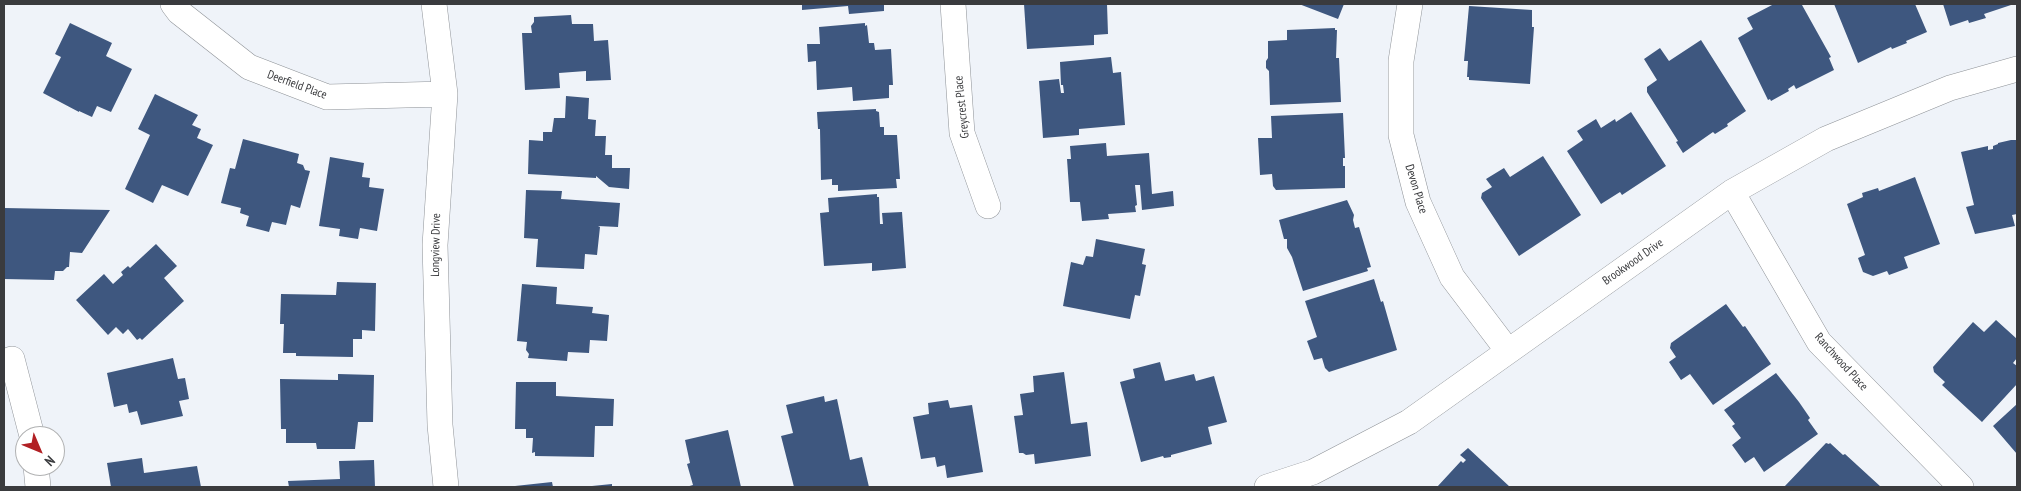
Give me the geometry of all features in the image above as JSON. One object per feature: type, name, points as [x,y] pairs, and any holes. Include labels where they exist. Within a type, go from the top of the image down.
[{"type":"street","name":"Deerfield Place","points":[[174,4],[179,12],[249,67],[327,97],[445,94]]},
{"type":"street","name":"Longview Drive","points":[[434,4],[445,94],[435,245],[440,425],[446,487]]},
{"type":"street","name":"Greycrest Place","points":[[953,4],[962,133],[988,206]]},
{"type":"street","name":"Devon Place","points":[[1410,4],[1401,61],[1401,135],[1418,202],[1452,277],[1508,351]]},
{"type":"street","name":"Brookwood Drive","points":[[1267,487],[1319,480],[1409,422],[1732,192],[1826,139],[1950,88],[2017,69]]},
{"type":"street","name":"Ranchwood Place","points":[[1732,192],[1819,342],[1961,487]]},
{"type":"street","points":[[4,362],[12,359],[29,426]]},
{"type":"building","points":[[802,4],[884,4],[884,11],[849,14],[848,6],[802,10]]},
{"type":"building","points":[[1024,4],[1107,4],[1108,34],[1094,35],[1094,45],[1027,49]]},
{"type":"building","points":[[1299,4],[1344,4],[1338,19]]},
{"type":"building","points":[[1774,4],[1802,5],[1831,57],[1829,58],[1834,70],[1796,89],[1794,85],[1788,89],[1789,91],[1771,101],[1770,99],[1768,100],[1738,38],[1753,29],[1747,18]]},
{"type":"building","points":[[1834,4],[1915,4],[1927,32],[1906,41],[1907,43],[1892,49],[1891,47],[1858,63]]},
{"type":"building","points":[[1943,4],[2014,4],[1984,14],[1986,18],[1969,23],[1968,20],[1950,26]]},
{"type":"building","points":[[1469,6],[1532,10],[1532,27],[1534,27],[1530,84],[1469,80],[1469,77],[1467,77],[1468,61],[1464,61]]},
{"type":"building","points":[[571,15],[572,24],[593,24],[594,41],[608,40],[611,80],[586,81],[586,71],[559,73],[560,88],[525,90],[522,33],[532,33],[531,26],[534,22],[534,17]]},
{"type":"building","points":[[70,23],[112,43],[106,56],[132,69],[111,112],[97,106],[92,117],[43,93],[61,57],[55,54]]},
{"type":"building","points":[[865,23],[865,26],[867,25],[869,43],[874,43],[875,50],[891,49],[893,85],[889,85],[889,98],[853,101],[852,87],[817,90],[816,61],[808,62],[807,44],[820,44],[819,27]]},
{"type":"building","points":[[1335,28],[1337,30],[1336,58],[1339,58],[1341,102],[1270,105],[1269,71],[1266,68],[1268,41],[1287,40],[1287,30]]},
{"type":"building","points":[[1701,40],[1746,111],[1727,124],[1728,126],[1715,134],[1713,132],[1683,153],[1676,142],[1678,141],[1647,92],[1647,87],[1657,80],[1644,59],[1660,48],[1669,61]]},
{"type":"building","points":[[1111,57],[1113,73],[1121,72],[1125,125],[1079,129],[1079,135],[1043,138],[1039,81],[1059,79],[1061,93],[1064,93],[1063,85],[1061,85],[1060,62]]},
{"type":"building","points":[[155,94],[198,115],[192,125],[201,129],[197,138],[213,145],[188,196],[162,185],[153,203],[125,189],[150,135],[138,129]]},
{"type":"building","points":[[566,96],[589,98],[588,119],[596,120],[595,136],[606,136],[605,155],[612,155],[612,168],[630,168],[629,189],[609,187],[596,176],[596,178],[528,174],[529,140],[543,141],[543,132],[552,132],[554,118],[565,118]]},
{"type":"building","points":[[876,109],[879,112],[880,127],[884,127],[884,135],[897,135],[900,179],[896,179],[897,188],[838,191],[838,185],[832,185],[832,179],[821,180],[820,129],[818,129],[817,112]]},
{"type":"building","points":[[1631,112],[1666,166],[1622,195],[1620,192],[1601,204],[1567,151],[1583,140],[1577,131],[1596,119],[1601,128],[1615,119],[1616,122]]},
{"type":"building","points":[[1343,113],[1345,188],[1276,190],[1273,186],[1272,174],[1260,175],[1258,138],[1272,138],[1271,116]]},
{"type":"building","points":[[243,139],[299,154],[297,163],[303,165],[305,170],[310,171],[300,208],[291,205],[286,225],[272,222],[269,232],[246,226],[249,216],[240,213],[241,208],[221,203],[230,168],[235,169]]},
{"type":"building","points":[[2017,140],[2017,214],[2012,215],[2015,226],[1975,234],[1966,207],[1974,205],[1961,152],[1988,146],[1988,150],[1993,149],[1993,146],[1998,143]]},
{"type":"building","points":[[1106,143],[1107,156],[1149,153],[1152,194],[1173,191],[1174,206],[1142,210],[1140,185],[1135,185],[1136,212],[1108,214],[1109,219],[1082,221],[1080,202],[1070,202],[1067,159],[1071,159],[1070,146]]},
{"type":"building","points":[[1543,156],[1581,215],[1519,256],[1481,198],[1482,193],[1492,187],[1486,179],[1504,168],[1510,177]]},
{"type":"building","points":[[330,157],[364,163],[362,177],[370,178],[369,187],[384,189],[377,231],[360,228],[358,239],[339,236],[340,229],[319,226]]},
{"type":"building","points":[[1915,177],[1940,244],[1904,257],[1908,268],[1889,275],[1887,271],[1873,276],[1863,272],[1858,258],[1865,255],[1847,204],[1863,197],[1862,193],[1878,188],[1879,191]]},
{"type":"building","points":[[526,190],[562,191],[561,199],[620,203],[618,227],[598,226],[600,227],[597,255],[585,254],[584,269],[536,267],[538,239],[524,238]]},
{"type":"building","points":[[877,194],[877,197],[879,197],[880,224],[883,224],[882,213],[902,212],[906,268],[872,271],[872,263],[824,266],[820,213],[829,212],[828,198]]},
{"type":"building","points":[[1347,200],[1354,215],[1355,228],[1359,227],[1371,267],[1367,268],[1368,271],[1303,291],[1279,220]]},
{"type":"building","points":[[4,208],[110,210],[82,253],[70,252],[69,267],[63,271],[55,271],[54,280],[4,279]]},
{"type":"building","points":[[1096,239],[1145,249],[1142,264],[1146,265],[1140,296],[1135,295],[1130,319],[1063,306],[1071,262],[1083,265],[1086,256],[1093,257]]},
{"type":"building","points":[[156,244],[177,266],[164,278],[184,301],[142,340],[140,338],[137,340],[128,329],[123,334],[116,327],[108,335],[76,300],[104,274],[113,284],[123,275],[121,272],[128,266],[130,268]]},
{"type":"building","points":[[1374,279],[1381,302],[1383,301],[1397,350],[1329,372],[1325,368],[1322,358],[1314,360],[1307,341],[1317,337],[1305,301]]},
{"type":"building","points":[[337,282],[376,283],[375,331],[362,330],[362,339],[353,339],[353,357],[296,356],[296,353],[283,353],[284,324],[280,324],[281,294],[336,295]]},
{"type":"building","points":[[522,284],[557,287],[556,304],[593,307],[592,313],[609,315],[607,341],[590,340],[589,353],[568,352],[567,361],[528,358],[527,342],[517,341]]},
{"type":"building","points":[[1726,304],[1743,327],[1745,326],[1771,364],[1713,405],[1690,374],[1681,380],[1669,362],[1676,357],[1670,348],[1671,343]]},
{"type":"building","points":[[1996,320],[2017,339],[2017,358],[2013,363],[2017,366],[2017,384],[1982,422],[1942,385],[1945,382],[1934,372],[1933,367],[1973,322],[1984,332]]},
{"type":"building","points":[[173,358],[178,379],[185,378],[189,399],[179,401],[183,416],[141,425],[137,411],[129,413],[127,404],[114,407],[107,373]]},
{"type":"building","points":[[1160,362],[1165,381],[1194,374],[1196,381],[1214,376],[1227,422],[1208,427],[1212,444],[1171,455],[1171,457],[1164,458],[1163,456],[1141,462],[1120,382],[1135,378],[1133,369]]},
{"type":"building","points":[[1064,372],[1071,424],[1087,422],[1091,456],[1035,464],[1034,454],[1026,455],[1019,453],[1014,416],[1023,415],[1020,394],[1034,392],[1033,376]]},
{"type":"building","points":[[1776,373],[1799,402],[1818,434],[1764,472],[1754,457],[1745,463],[1732,445],[1741,438],[1732,426],[1735,424],[1724,410]]},
{"type":"building","points":[[338,374],[374,375],[373,422],[358,422],[355,449],[317,449],[316,443],[286,443],[286,429],[281,429],[280,379],[338,380]]},
{"type":"building","points":[[516,382],[556,382],[556,396],[614,399],[613,426],[595,426],[594,457],[535,456],[535,452],[532,453],[533,438],[526,438],[526,429],[515,429]]},
{"type":"building","points":[[824,396],[825,402],[837,399],[850,460],[862,457],[869,487],[794,487],[781,436],[793,433],[786,405]]},
{"type":"building","points":[[948,400],[950,408],[972,405],[983,472],[947,478],[945,465],[937,467],[935,457],[921,459],[913,417],[929,414],[928,403]]},
{"type":"building","points":[[2017,404],[2017,454],[1993,426]]},
{"type":"building","points":[[728,430],[741,487],[686,487],[693,485],[687,464],[690,463],[685,440]]},
{"type":"building","points":[[1826,443],[1830,443],[1843,455],[1845,454],[1881,487],[1784,487]]},
{"type":"building","points":[[1468,448],[1510,487],[1437,487],[1461,461],[1463,463],[1466,460],[1460,455]]},
{"type":"building","points":[[142,458],[144,473],[197,466],[201,487],[111,487],[107,463]]},
{"type":"building","points":[[374,460],[375,487],[289,487],[288,481],[340,479],[339,461]]},
{"type":"building","points":[[552,482],[553,487],[515,486]]},
{"type":"building","points":[[612,484],[612,487],[592,487],[592,486]]}]
